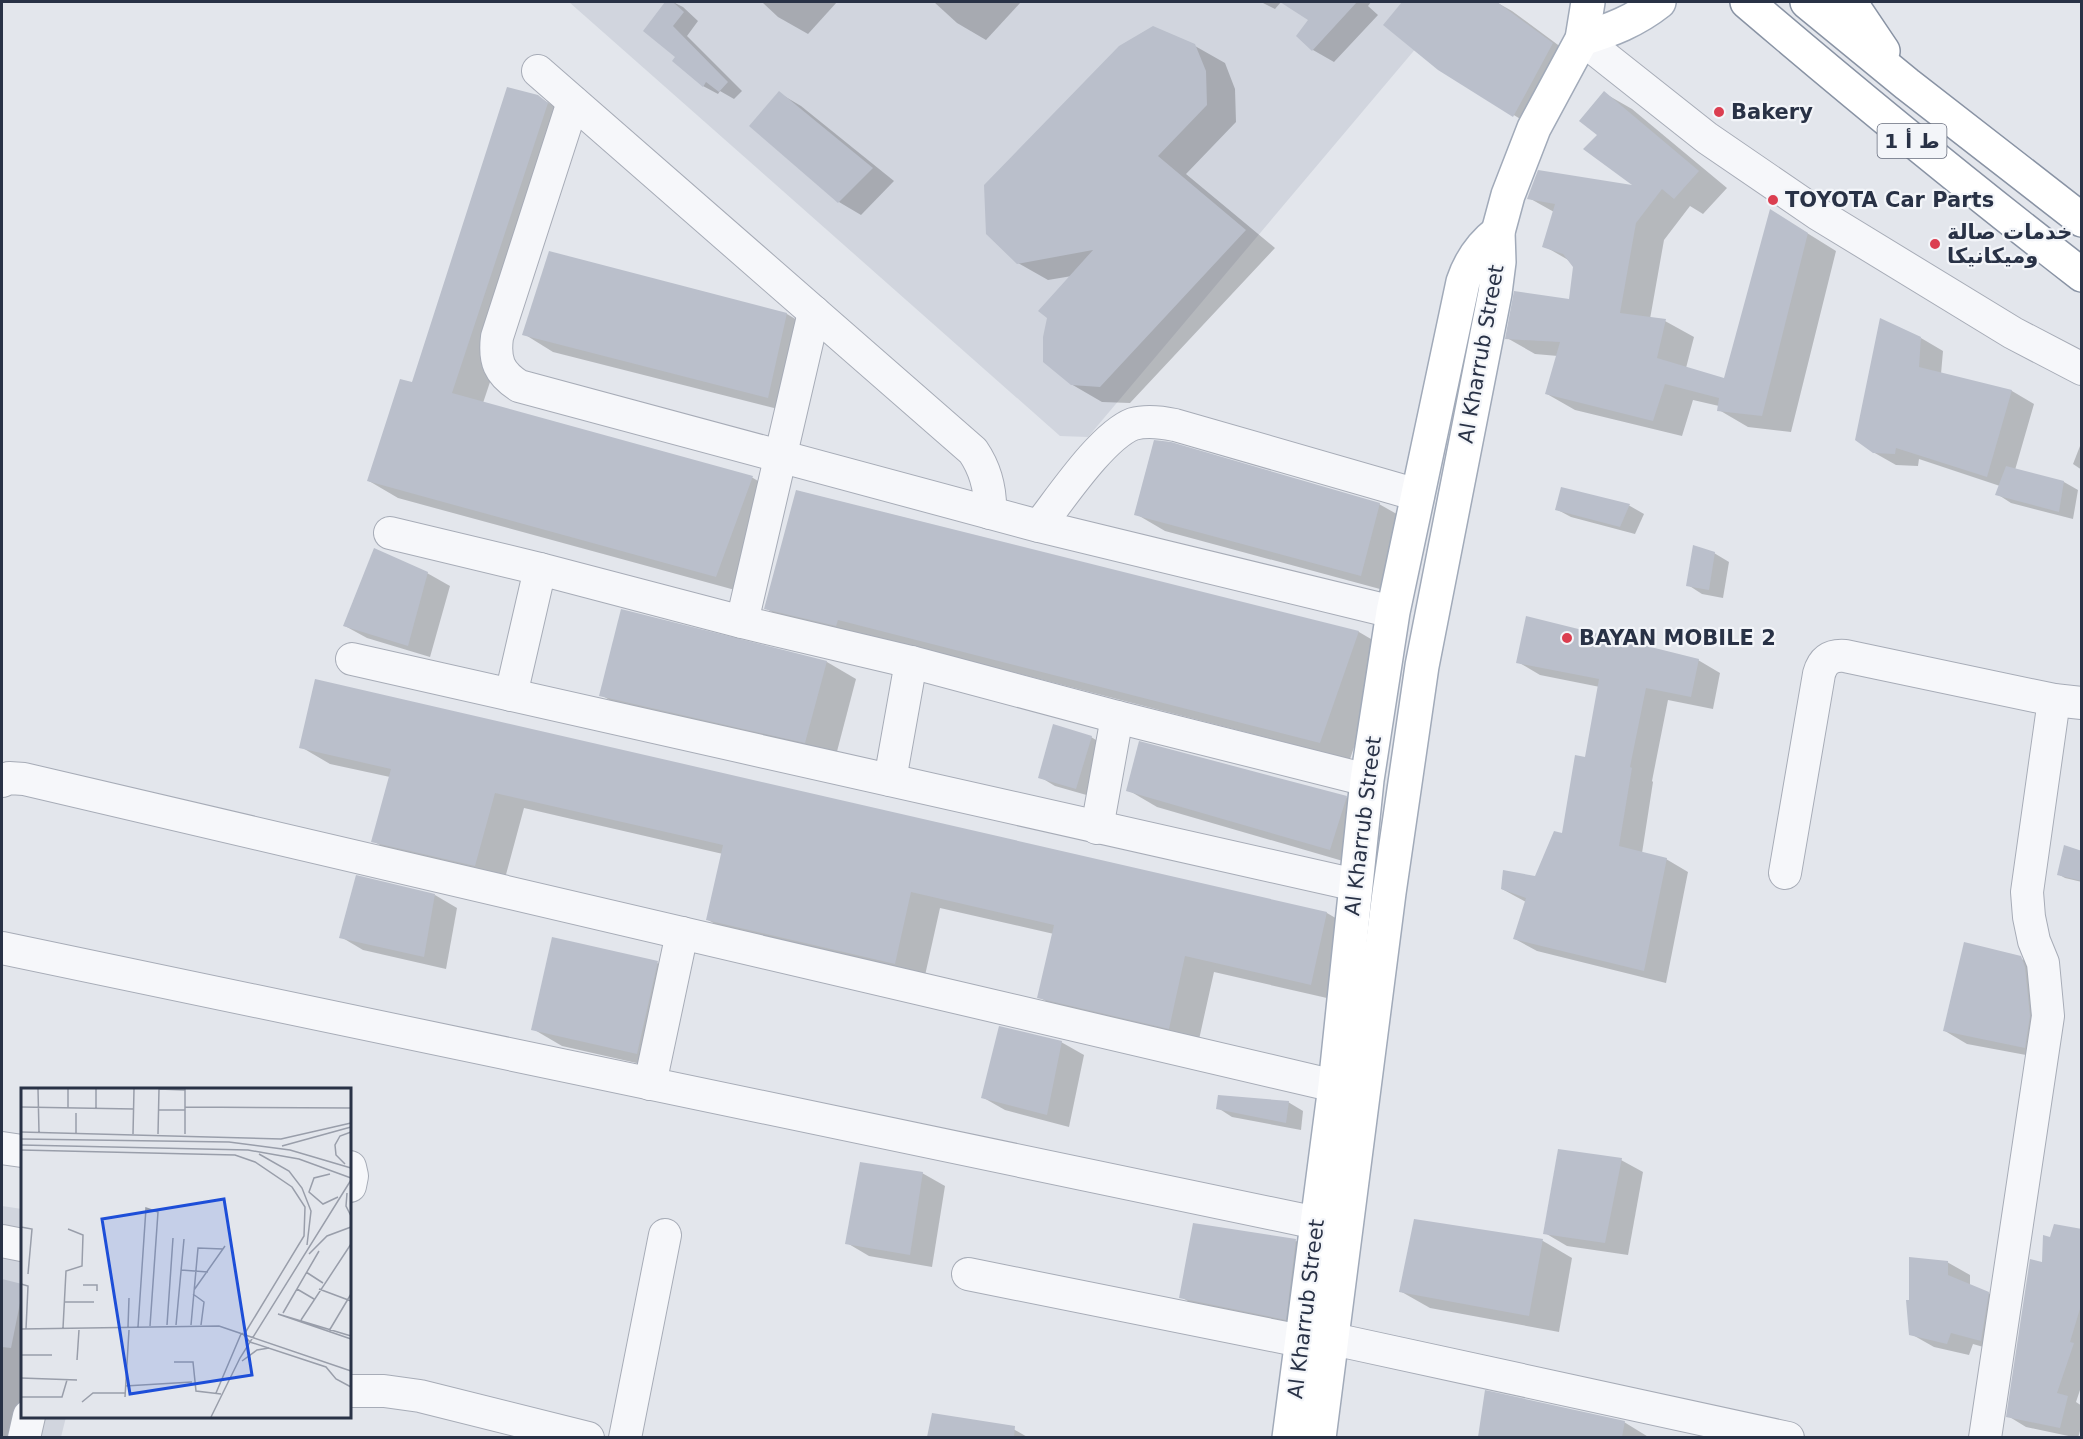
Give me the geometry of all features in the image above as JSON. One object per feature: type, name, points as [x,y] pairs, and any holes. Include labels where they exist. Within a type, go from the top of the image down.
[{"type":"main road","name":"Al Kharrub Street","points":[[1289,1437],[1317,1340],[1389,893],[1422,666],[1495,293],[1499,262],[1498,232],[1508,195],[1534,128],[1582,39],[1588,2]]},
{"type":"main road","points":[[1582,39],[1632,21],[1659,2]]},
{"type":"main road","name":"ط أ 1","points":[[1746,2],[1985,200],[2082,274]]},
{"type":"main road","name":"ط أ 1","points":[[1807,2],[1907,84],[2082,220]]},
{"type":"main road","points":[[1850,2],[1907,84]]},
{"type":"main road","name":"Al Kharrub Street","points":[[1319,1437],[1317,1223],[1335,1086],[1367,780],[1393,612],[1463,282],[1468,267],[1477,253],[1487,240],[1498,232]]},
{"type":"main road","points":[[1386,658],[1422,666]]},
{"type":"street","points":[[1582,39],[1707,138],[1818,214],[2013,333],[2082,369]]},
{"type":"street","points":[[538,71],[973,451],[988,480],[991,498],[990,513]]},
{"type":"street","points":[[573,102],[497,337],[495,351],[499,366],[507,378],[519,386],[1039,526],[1393,612]]},
{"type":"street","points":[[742,622],[814,312]]},
{"type":"street","points":[[1039,526],[1103,446],[1118,432],[1135,424],[1155,421],[1418,495]]},
{"type":"street","points":[[390,533],[911,662],[1367,780]]},
{"type":"street","points":[[511,695],[540,569]]},
{"type":"street","points":[[1785,873],[1819,674],[1821,666],[1828,659],[1845,656],[2068,701],[2027,892],[2034,941],[2043,963],[2048,1016],[1985,1437]]},
{"type":"street","points":[[352,659],[1356,885]]},
{"type":"street","points":[[890,780],[911,662]]},
{"type":"street","points":[[1097,828],[1117,717]]},
{"type":"street","points":[[2,781],[9,778],[24,779],[1335,1086]]},
{"type":"street","points":[[650,1084],[682,933]]},
{"type":"street","points":[[2,948],[1317,1223]]},
{"type":"street","points":[[2,1148],[21,1151]]},
{"type":"street","points":[[625,1437],[665,1235]]},
{"type":"street","points":[[2,1241],[21,1245]]},
{"type":"street","points":[[968,1274],[1317,1340],[1788,1437]]},
{"type":"street","points":[[351,1391],[384,1391],[420,1396],[588,1437]]},
{"type":"street","points":[[24,1437],[28,1418]]},
{"type":"shaded area","points":[[569,2],[1455,2],[1088,437],[1060,436]]},
{"type":"shaded area","points":[[2,1206],[21,1209],[21,1418],[66,1418],[61,1437],[2,1437]]},
{"type":"building","points":[[665,2],[673,2],[684,12],[673,26],[728,82],[719,92],[706,82],[703,87],[672,61],[675,57],[643,31]]},
{"type":"building","points":[[1280,2],[1357,2],[1312,51],[1296,36],[1308,20]]},
{"type":"building","points":[[1402,2],[1497,2],[1553,43],[1513,117],[1438,70],[1383,25]]},
{"type":"building","points":[[1153,26],[1195,44],[1206,71],[1207,105],[1158,156],[1246,230],[1100,387],[1071,385],[1043,362],[1043,337],[1047,318],[1038,311],[1093,250],[1017,264],[986,234],[984,185],[1119,46]]},
{"type":"building","points":[[507,87],[538,95],[548,103],[452,393],[753,476],[716,577],[367,481],[400,379],[412,382]]},
{"type":"building","points":[[779,91],[873,168],[838,203],[749,126]]},
{"type":"building","points":[[1604,91],[1699,171],[1674,199],[1662,189],[1636,223],[1620,313],[1666,319],[1657,358],[1724,378],[1770,209],[1808,233],[1762,416],[1717,411],[1719,398],[1665,384],[1653,421],[1545,394],[1560,342],[1505,339],[1514,291],[1569,299],[1573,267],[1563,254],[1542,247],[1555,204],[1527,199],[1538,170],[1632,185],[1583,149],[1597,135],[1579,121]]},
{"type":"building","points":[[549,251],[787,313],[768,398],[522,335]]},
{"type":"building","points":[[1880,318],[1921,337],[1919,367],[2012,390],[1987,477],[1896,448],[1895,454],[1873,453],[1855,440]]},
{"type":"building","points":[[1154,440],[1171,442],[1380,503],[1361,576],[1134,515]]},
{"type":"building","points":[[2006,466],[2064,481],[2059,512],[1995,495]]},
{"type":"building","points":[[1561,487],[1630,504],[1620,527],[1555,510]]},
{"type":"building","points":[[796,490],[1359,631],[1320,743],[838,620],[836,626],[764,609]]},
{"type":"building","points":[[1693,545],[1715,552],[1709,590],[1686,586]]},
{"type":"building","points":[[374,548],[428,572],[408,646],[343,626]]},
{"type":"building","points":[[621,609],[827,661],[805,743],[599,696]]},
{"type":"building","points":[[1526,616],[1699,659],[1691,697],[1646,688],[1630,767],[1632,768],[1619,846],[1667,858],[1644,971],[1513,939],[1526,898],[1501,889],[1503,870],[1535,876],[1554,831],[1562,833],[1575,755],[1585,757],[1599,679],[1516,663]]},
{"type":"building","points":[[315,679],[1327,912],[1311,985],[1185,956],[1169,1029],[1037,998],[1054,925],[911,892],[895,964],[706,920],[723,845],[495,793],[475,866],[371,842],[391,769],[299,748]]},
{"type":"building","points":[[1053,724],[1092,736],[1076,789],[1038,778]]},
{"type":"building","points":[[1139,741],[1347,796],[1330,850],[1126,791]]},
{"type":"building","points":[[2064,845],[2082,851],[2082,881],[2057,875]]},
{"type":"building","points":[[356,875],[435,894],[424,957],[339,938]]},
{"type":"building","points":[[552,937],[658,961],[637,1054],[531,1030]]},
{"type":"building","points":[[1964,942],[2021,956],[2025,967],[2030,1016],[2025,1048],[1943,1031]]},
{"type":"building","points":[[999,1026],[1062,1041],[1047,1115],[981,1098]]},
{"type":"building","points":[[1218,1095],[1289,1101],[1286,1123],[1216,1109]]},
{"type":"building","points":[[1558,1149],[1622,1158],[1605,1243],[1543,1234]]},
{"type":"building","points":[[860,1162],[923,1172],[910,1255],[845,1244]]},
{"type":"building","points":[[1414,1219],[1543,1239],[1529,1316],[1399,1292]]},
{"type":"building","points":[[1193,1223],[1296,1239],[1286,1320],[1179,1298]]},
{"type":"building","points":[[2054,1224],[2082,1229],[2082,1302],[2070,1342],[2074,1343],[2057,1393],[2068,1396],[2060,1428],[2006,1417],[2030,1259],[2042,1262],[2043,1235],[2050,1237]]},
{"type":"building","points":[[1909,1257],[1948,1261],[1948,1275],[1989,1292],[1981,1341],[1951,1333],[1947,1344],[1909,1335],[1906,1300],[1909,1300]]},
{"type":"building","points":[[2,1279],[21,1284],[21,1298],[11,1348],[2,1347]]},
{"type":"building","points":[[1485,1390],[1625,1421],[1622,1437],[1478,1437]]},
{"type":"building","points":[[932,1413],[1015,1426],[1014,1437],[927,1437]]},
{"type":"place","name":"Bakery","points":[[1719,112]]},
{"type":"place","name":"TOYOTA Car Parts","points":[[1773,200]]},
{"type":"place","name":"خدمات صالة وميكانيكا","points":[[1935,244]]},
{"type":"place","name":"BAYAN MOBILE 2","points":[[1567,638]]}]
